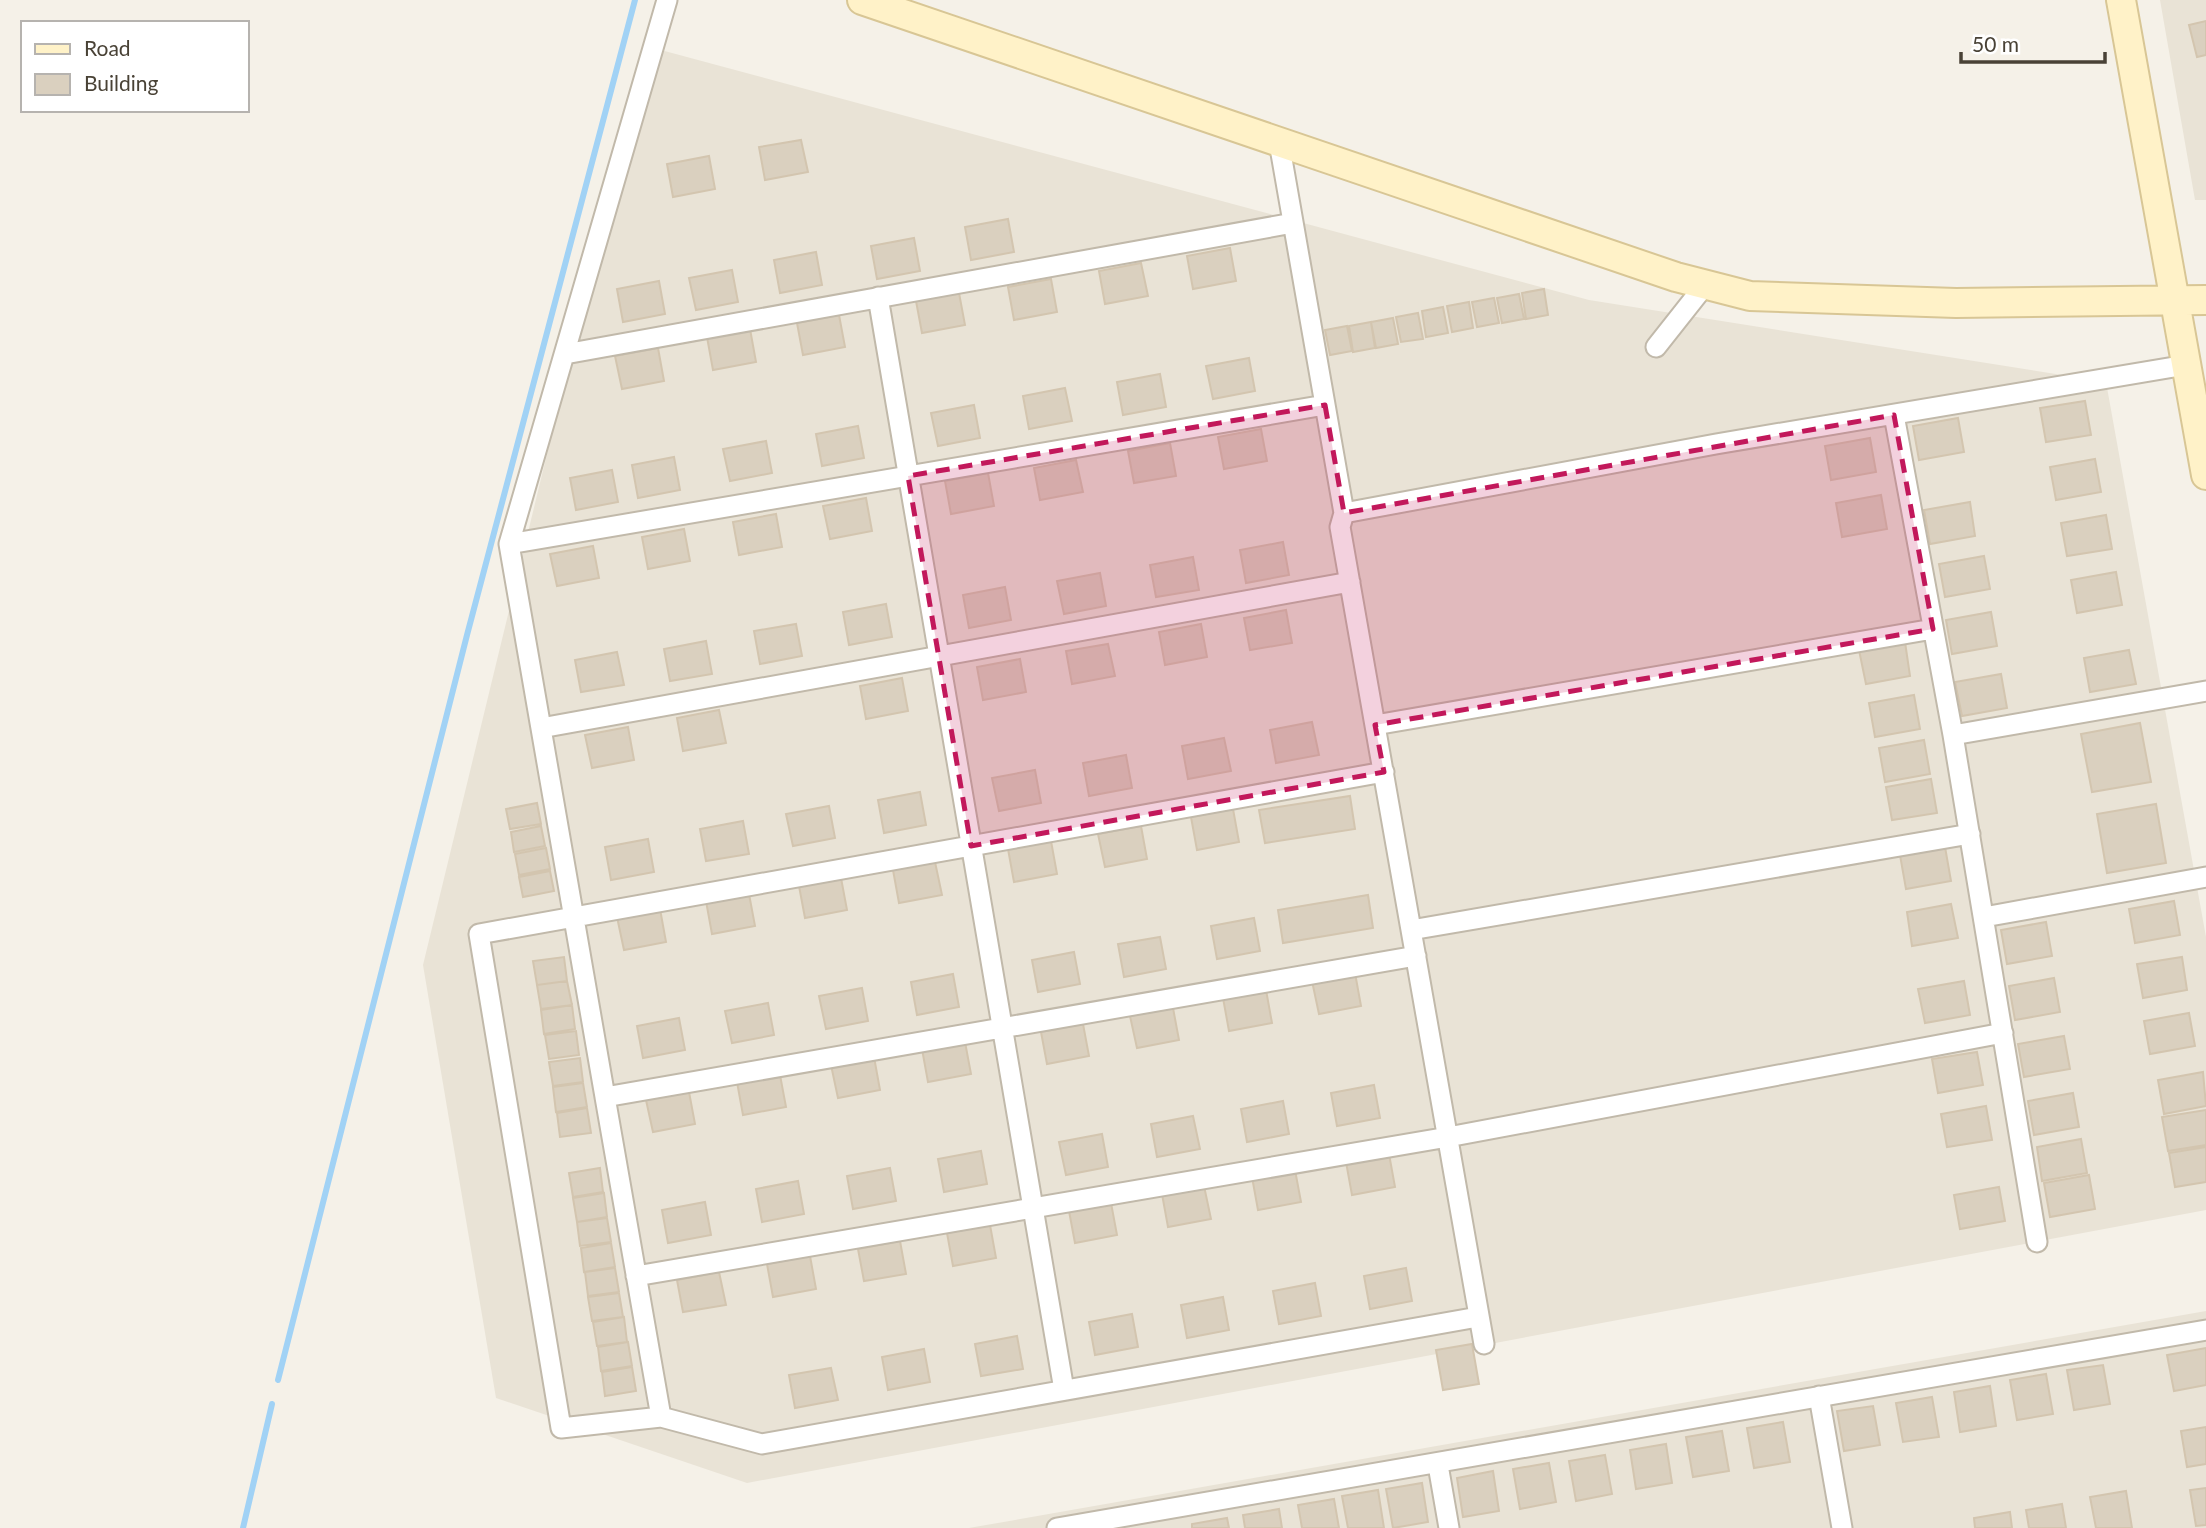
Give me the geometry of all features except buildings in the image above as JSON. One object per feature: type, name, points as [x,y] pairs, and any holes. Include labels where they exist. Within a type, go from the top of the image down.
[{"type":"main road","points":[[862,0],[1705,285],[1750,296],[1942,303],[2206,300]]},
{"type":"main road","points":[[2121,0],[2206,475]]},
{"type":"street","points":[[661,1417],[509,544],[667,0]]},
{"type":"street","points":[[1279,142],[1344,513],[1340,527],[1484,1344]]},
{"type":"street","points":[[565,354],[1293,223]]},
{"type":"street","points":[[1656,347],[1705,285]]},
{"type":"street","points":[[878,297],[1064,1390]]},
{"type":"street","points":[[1344,513],[1716,444],[2186,365]]},
{"type":"street","points":[[509,544],[1325,405]]},
{"type":"street","points":[[1894,415],[1970,834],[2036,1242]]},
{"type":"street","points":[[541,728],[1350,582]]},
{"type":"street","points":[[1375,725],[1933,629]]},
{"type":"street","points":[[1953,735],[2206,691]]},
{"type":"street","points":[[1384,772],[479,934],[561,1428],[661,1417],[762,1444],[1478,1317]]},
{"type":"street","points":[[1411,930],[1970,834]]},
{"type":"street","points":[[1984,917],[2206,877]]},
{"type":"street","points":[[605,1097],[1416,956]]},
{"type":"street","points":[[636,1276],[1448,1137],[2003,1033]]},
{"type":"street","points":[[1059,1528],[1438,1465],[2206,1330]]},
{"type":"street","points":[[1819,1396],[1842,1528]]},
{"type":"street","points":[[1438,1465],[1449,1528]]},
{"type":"highlighted area","points":[[1325,405],[1344,513],[1894,415],[1933,629],[1375,725],[1384,772],[971,846],[908,476]]},
{"type":"shaded area","points":[[2160,0],[2206,0],[2206,200],[2195,200]]},
{"type":"shaded area","points":[[646,46],[1589,300],[2106,382],[2206,937],[2206,1210],[747,1483],[496,1398],[423,965]]},
{"type":"shaded area","points":[[2206,1311],[2206,1528],[969,1528]]},
{"type":"waterway","points":[[278,1380],[467,635],[635,0]]},
{"type":"waterway","points":[[243,1528],[272,1404]]}]
